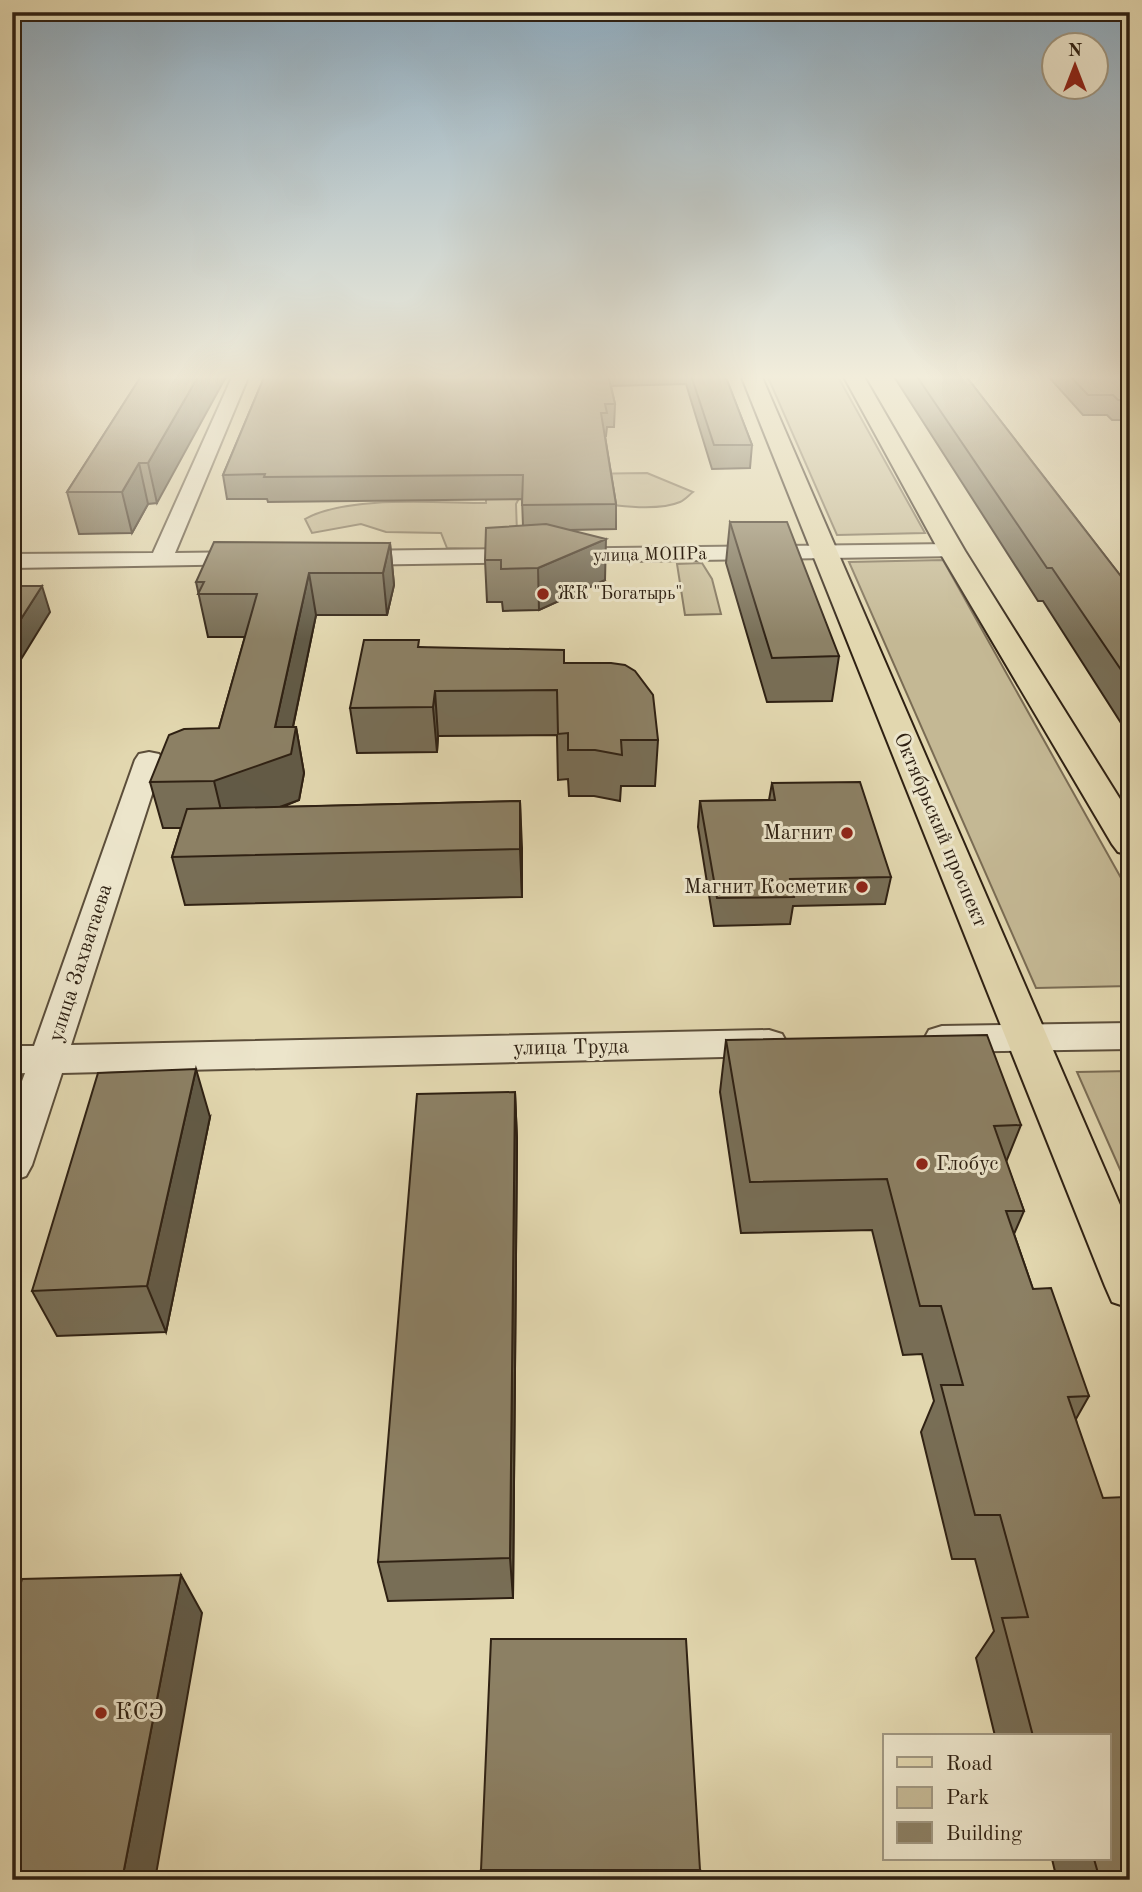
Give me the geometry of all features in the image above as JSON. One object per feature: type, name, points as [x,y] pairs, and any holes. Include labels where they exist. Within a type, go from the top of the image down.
[{"type":"main road","name":"Октябрьский проспект","points":[[788,463],[1130,1286]]},
{"type":"main road","points":[[903,463],[952,551],[1130,844]]},
{"type":"street","points":[[161,560],[203,463]]},
{"type":"street","name":"улица МОПРа","points":[[326,558],[952,551]]},
{"type":"street","points":[[12,561],[271,559]]},
{"type":"street","name":"улица Захватаева","points":[[12,1165],[149,760]]},
{"type":"street","points":[[912,1040],[1130,1036]]},
{"type":"street","name":"улица Труда","points":[[12,1060],[805,1042]]},
{"type":"green space","points":[[806,463],[886,463],[925,533],[837,535]]},
{"type":"green space","points":[[647,473],[693,492],[680,502],[646,507],[603,504],[524,489],[516,504],[517,533],[511,550],[447,548],[441,533],[386,532],[361,524],[312,533],[305,519],[323,511],[368,503],[486,503],[486,477]]},
{"type":"green space","points":[[943,560],[1130,894],[1130,986],[1036,988],[849,562]]},
{"type":"green space","points":[[702,563],[712,579],[721,614],[685,615],[677,564]]},
{"type":"green space","points":[[1130,1071],[1130,1192],[1077,1072]]},
{"type":"building","points":[[85,463],[139,463],[122,492],[67,492]]},
{"type":"building","points":[[228,463],[609,463],[616,504],[522,505],[523,475],[223,475]]},
{"type":"building","points":[[976,463],[1033,463],[1130,588],[1130,683],[1052,568],[1047,568]]},
{"type":"building","points":[[730,522],[787,522],[839,656],[772,658]]},
{"type":"building","points":[[546,524],[606,539],[538,568],[501,569],[501,560],[485,560],[486,528]]},
{"type":"building","points":[[214,542],[390,543],[383,573],[309,573],[275,727],[296,727],[291,754],[214,781],[150,782],[169,735],[184,729],[219,728],[257,594],[198,594],[204,582],[196,582]]},
{"type":"building","points":[[12,586],[42,586],[12,633]]},
{"type":"building","points":[[364,640],[419,640],[418,647],[564,650],[564,663],[625,665],[635,671],[653,695],[658,740],[621,740],[622,755],[595,750],[568,750],[568,733],[558,734],[557,690],[435,691],[433,707],[350,708]]},
{"type":"building","points":[[860,782],[891,877],[790,879],[794,897],[717,898],[700,801],[775,800],[772,783]]},
{"type":"building","points":[[520,801],[520,849],[172,857],[187,809]]},
{"type":"building","points":[[987,1035],[1021,1125],[994,1126],[1024,1211],[1006,1211],[1033,1289],[1051,1288],[1089,1396],[1068,1397],[1103,1498],[1125,1497],[1130,1511],[1130,1880],[1100,1880],[1094,1860],[1110,1860],[1110,1734],[1032,1734],[1002,1618],[1028,1617],[1000,1515],[975,1515],[941,1385],[963,1385],[941,1306],[920,1306],[887,1179],[750,1182],[726,1040]]},
{"type":"building","points":[[196,1069],[147,1286],[32,1291],[98,1073]]},
{"type":"building","points":[[515,1092],[510,1558],[378,1562],[417,1094]]},
{"type":"building","points":[[181,1575],[122,1880],[12,1880],[12,1614],[22,1579]]},
{"type":"building","points":[[491,1639],[686,1639],[700,1870],[481,1870]]},
{"type":"place","name":"ЖК \"Богатырь\"","points":[[543,594]]},
{"type":"place","name":"Магнит","points":[[847,833]]},
{"type":"place","name":"Магнит Косметик","points":[[862,887]]},
{"type":"place","name":"Глобус","points":[[922,1164]]},
{"type":"place","name":"КСЭ","points":[[101,1713]]}]
